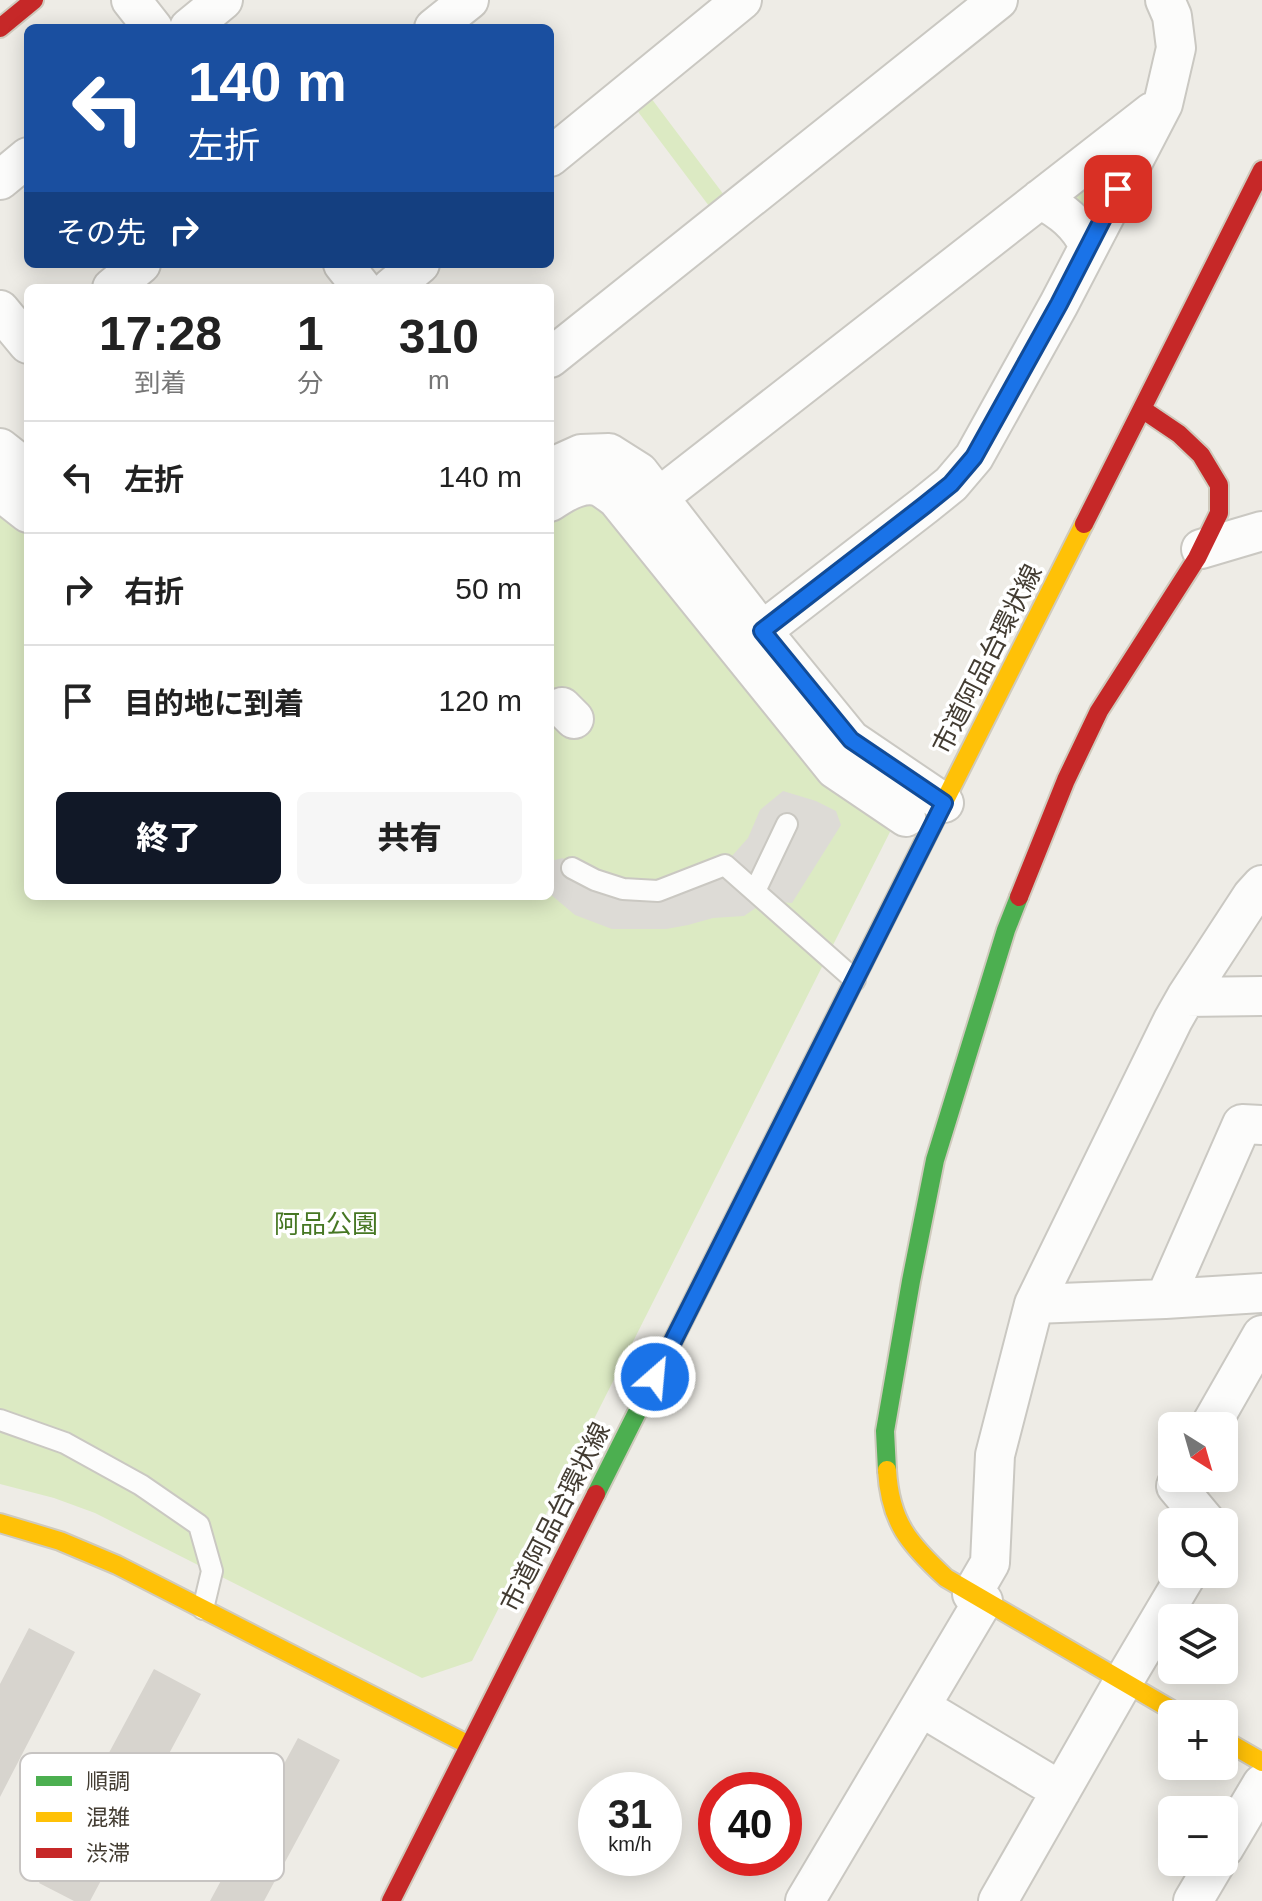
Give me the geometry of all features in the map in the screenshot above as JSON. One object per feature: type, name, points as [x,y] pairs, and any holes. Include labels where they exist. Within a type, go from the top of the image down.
[{"type":"street","points":[[0,28],[34,0]]},
{"type":"street","points":[[131,0],[150,24]]},
{"type":"street","points":[[194,24],[223,0]]},
{"type":"street","points":[[439,24],[469,0]]},
{"type":"street","points":[[554,154],[742,0]]},
{"type":"street","points":[[554,355],[998,0]]},
{"type":"street","points":[[762,631],[942,491],[974,457],[1059,304],[1163,104],[1176,48],[1172,16],[1165,0]]},
{"type":"street","points":[[659,497],[1163,104]]},
{"type":"street","points":[[0,180],[24,160]]},
{"type":"street","name":"市道阿品台環状線","points":[[391,1901],[1262,170]]},
{"type":"street","points":[[1040,199],[1069,217],[1089,246]]},
{"type":"street","points":[[117,284],[136,268]]},
{"type":"street","points":[[346,268],[359,284]]},
{"type":"street","points":[[396,284],[415,268]]},
{"type":"street","points":[[0,310],[24,339]]},
{"type":"street","points":[[1142,409],[1179,434],[1201,455],[1219,485],[1219,513],[1180,584],[1099,711],[1066,780],[1006,930],[935,1160],[885,1431],[888,1493],[899,1523],[916,1550],[946,1578],[1158,1702]]},
{"type":"street","points":[[0,448],[24,467]]},
{"type":"street","points":[[554,466],[581,454],[609,453],[639,472],[851,740],[944,803]]},
{"type":"street","points":[[554,499],[581,487],[599,487],[617,499],[835,769],[906,817]]},
{"type":"street","points":[[0,491],[24,510]]},
{"type":"street","points":[[1201,549],[1262,531]]},
{"type":"street","points":[[805,1901],[921,1707],[978,1598],[990,1563],[995,1455],[1034,1304],[1173,1020],[1259,892]]},
{"type":"street","points":[[1186,997],[1262,996]]},
{"type":"street","points":[[1165,1299],[1242,1124],[1262,1125]]},
{"type":"street","points":[[1034,1304],[1262,1293]]},
{"type":"street","points":[[1218,1412],[1262,1335]]},
{"type":"street","points":[[1181,1492],[1194,1508]]},
{"type":"street","points":[[0,1523],[80,1548],[469,1745]]},
{"type":"street","points":[[998,1901],[1179,1588]]},
{"type":"street","points":[[921,1707],[1061,1791]]},
{"type":"street","points":[[1238,1802],[1252,1756]]},
{"type":"street","points":[[1193,1901],[1208,1876]]},
{"type":"lane","points":[[755,891],[787,824]]},
{"type":"lane","points":[[572,868],[623,889],[658,891],[725,865],[855,980]]},
{"type":"lane","points":[[0,1420],[65,1443],[141,1485],[199,1525],[212,1571],[203,1609]]},
{"type":"green space","points":[[651,98],[724,195],[709,206],[636,109]]},
{"type":"green space","points":[[1116,160],[1088,214],[1070,196]]},
{"type":"green space","name":"阿品公園","points":[[580,502],[612,506],[894,824],[472,1661],[422,1678],[95,1513],[0,1484],[0,509],[24,528],[24,900],[554,900],[554,517]]},
{"type":"shaded area","points":[[783,791],[836,811],[841,825],[792,903],[766,901],[744,916],[713,918],[666,929],[612,929],[575,915],[554,897],[554,860],[563,858],[572,868],[623,889],[724,865],[748,838],[760,810]]},
{"type":"building","points":[[29,1628],[75,1652],[23,1753],[20,1753],[0,1797],[0,1684]]},
{"type":"building","points":[[154,1669],[201,1694],[169,1753],[109,1753]]},
{"type":"building","points":[[298,1738],[340,1760],[284,1864],[284,1764]]},
{"type":"building","points":[[101,1881],[90,1901],[74,1901],[39,1883]]},
{"type":"building","points":[[221,1881],[275,1881],[264,1901],[210,1901]]},
{"type":"traffic: fast","points":[[887,1470],[885,1431],[935,1160],[1019,897]]},
{"type":"traffic: fast","points":[[596,1494],[863,963]]},
{"type":"traffic: slow","points":[[863,963],[1084,524]]},
{"type":"traffic: slow","points":[[887,1470],[892,1504],[904,1531],[946,1578],[1158,1702]]},
{"type":"traffic: slow","points":[[0,1523],[60,1541],[117,1565],[469,1745]]},
{"type":"traffic: slow","points":[[1238,1748],[1262,1762]]},
{"type":"traffic: jam","points":[[0,28],[34,0]]},
{"type":"traffic: jam","points":[[1084,524],[1262,170]]},
{"type":"traffic: jam","points":[[1019,897],[1066,780],[1099,711],[1197,558],[1219,513],[1219,485],[1201,455],[1179,434],[1142,409]]},
{"type":"traffic: jam","points":[[391,1901],[596,1494]]},
{"type":"route","points":[[655,1377],[944,803],[851,740],[762,631],[951,484],[974,457],[1059,304],[1118,189]]}]
